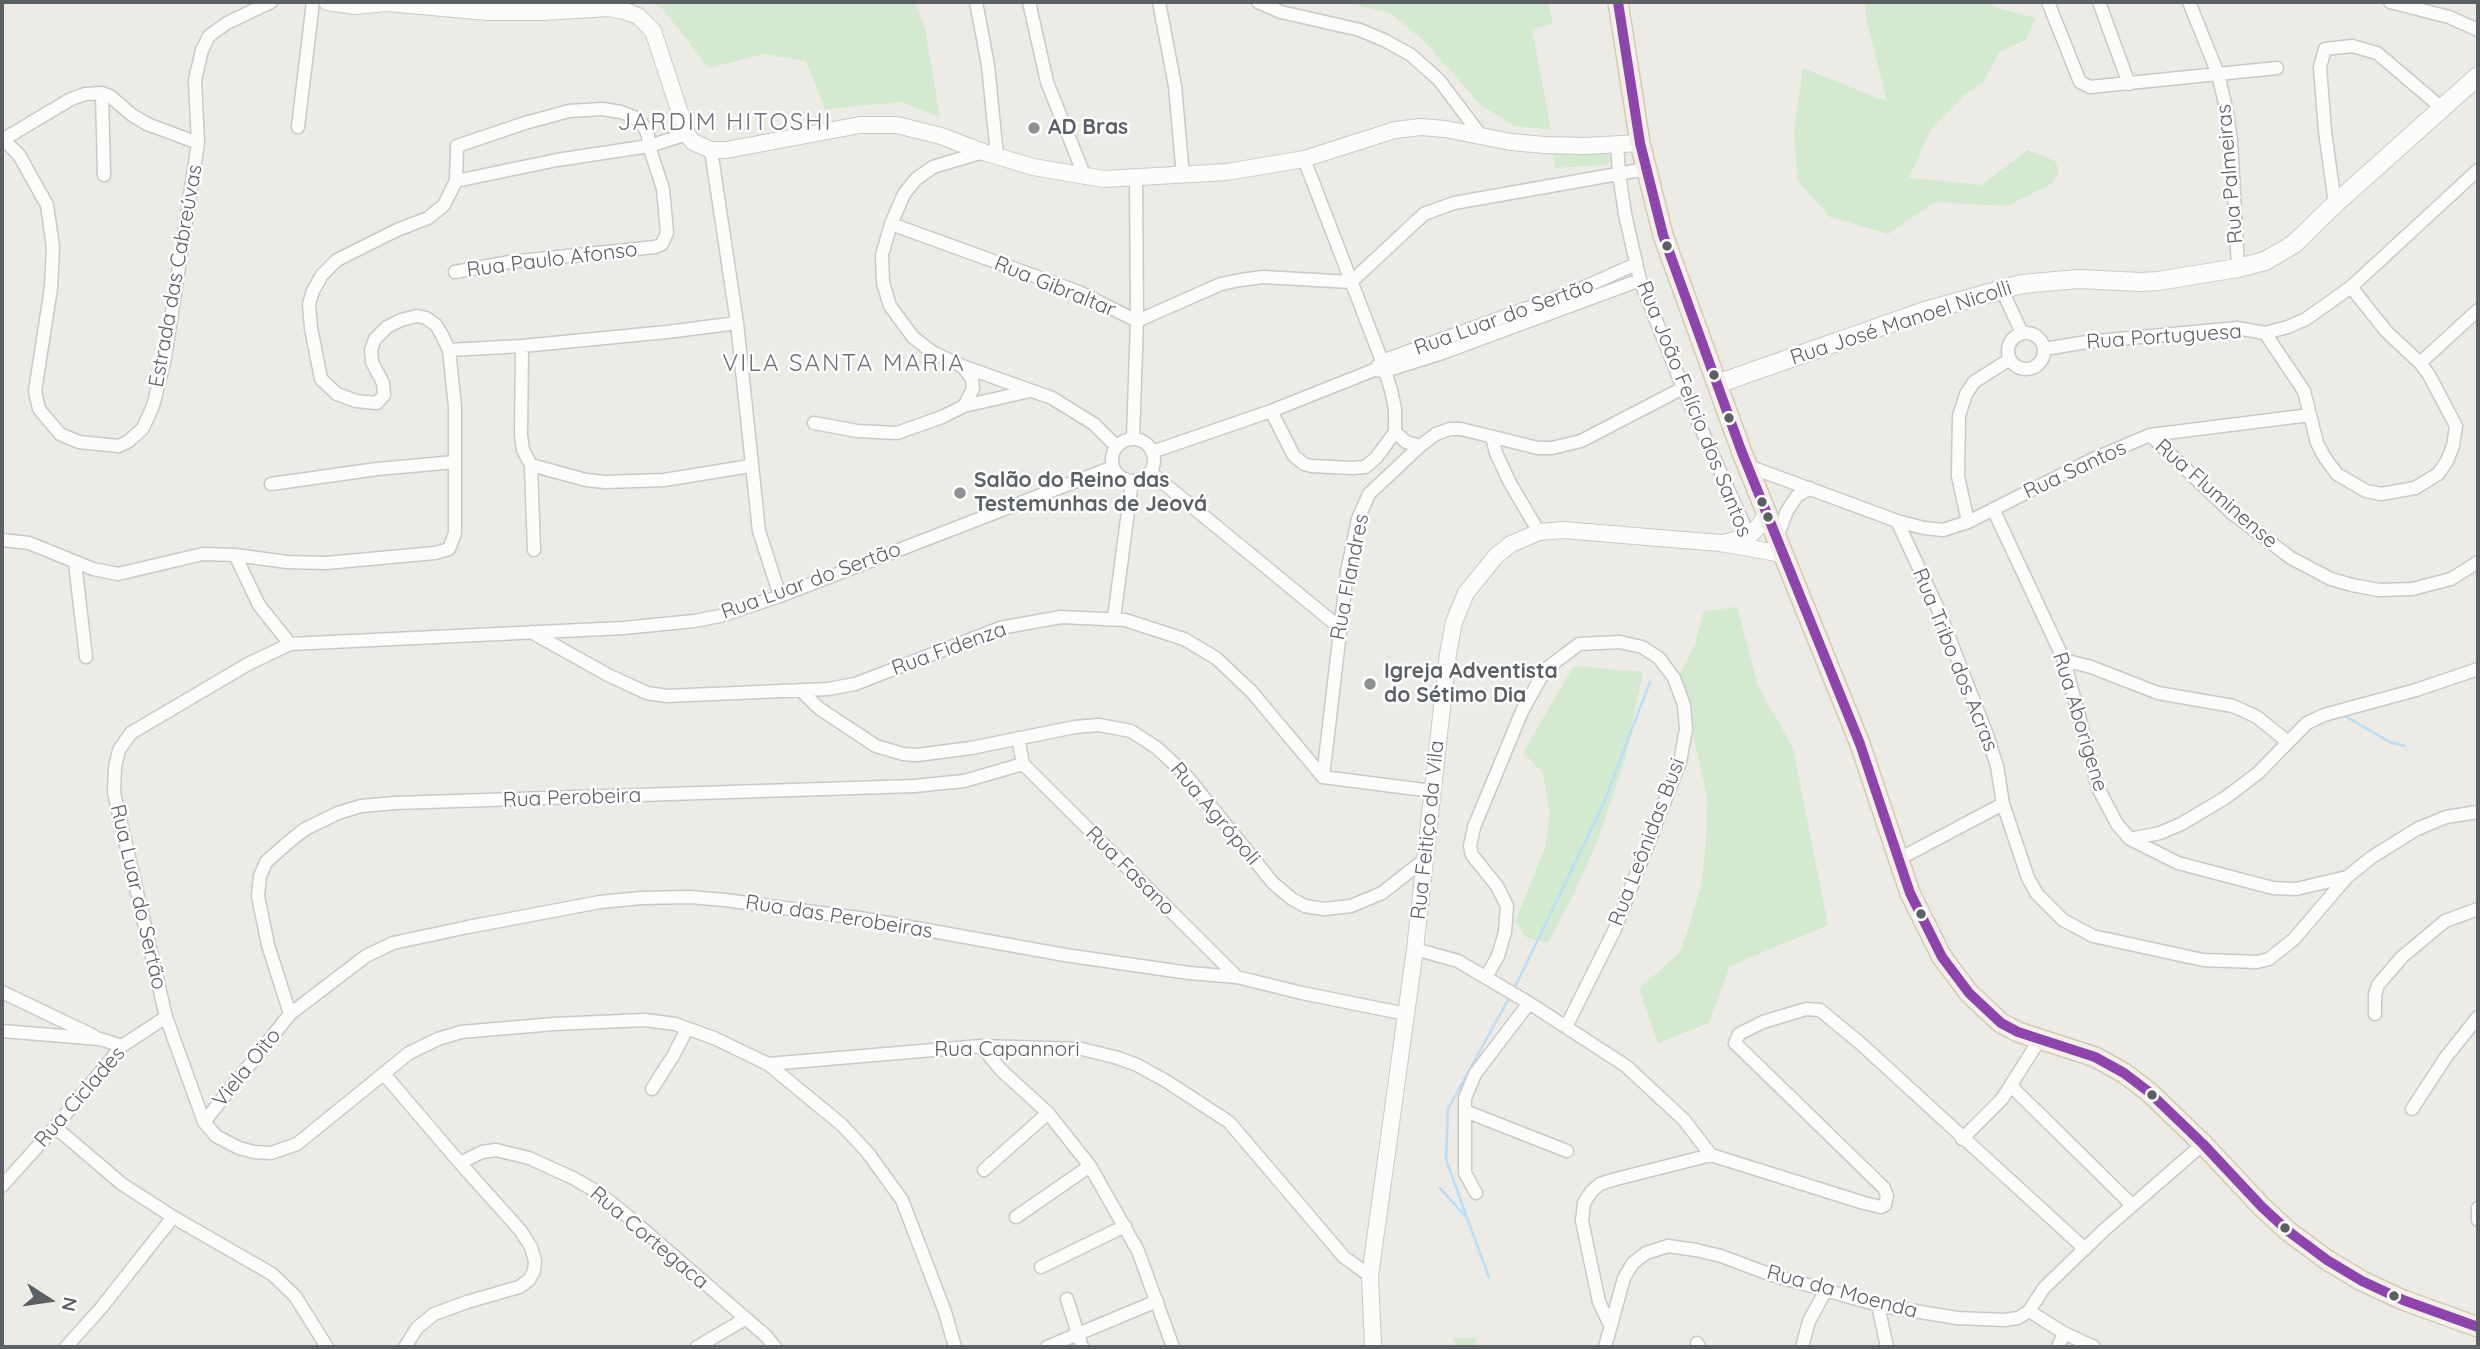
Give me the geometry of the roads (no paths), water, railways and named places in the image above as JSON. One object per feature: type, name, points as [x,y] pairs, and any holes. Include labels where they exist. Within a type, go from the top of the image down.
[{"type":"main road","points":[[1618,2],[1640,143],[1666,244],[1748,466],[1863,753],[1897,860],[1923,923],[1954,975],[1987,1012],[2001,1023],[2095,1057],[2124,1073],[2149,1092],[2262,1207],[2288,1231],[2327,1259],[2362,1281],[2403,1300],[2478,1327]]},
{"type":"main road","name":"Rua José Manoel Nicolli","points":[[1717,384],[1925,311],[2001,288],[2071,279],[2158,281],[2265,261],[2294,244],[2478,76]]},
{"type":"street","name":"Estrada das Cabreúvas","points":[[3,139],[19,155],[47,205],[53,247],[51,288],[35,391],[39,409],[60,434],[79,442],[119,446],[143,428],[153,406],[165,358],[198,144],[195,80],[197,64],[209,36],[227,23],[271,2]]},
{"type":"street","points":[[298,127],[313,2]]},
{"type":"street","points":[[327,2],[355,6],[387,2],[488,12],[543,12],[592,5],[638,16],[653,31],[687,134],[693,142],[711,150],[726,150],[823,131],[879,124],[911,127],[1043,169],[1085,177],[1136,178],[1227,172],[1304,159],[1395,130],[1422,127],[1545,145],[1640,143]]},
{"type":"street","points":[[976,2],[991,86],[990,154]]},
{"type":"street","points":[[1029,2],[1047,82],[1085,177]]},
{"type":"street","points":[[1159,2],[1175,86],[1183,176]]},
{"type":"street","points":[[1258,2],[1281,12],[1360,30],[1410,55],[1439,80],[1482,137]]},
{"type":"street","points":[[2048,2],[2080,82],[2090,87],[2277,68]]},
{"type":"street","points":[[2099,2],[2129,84]]},
{"type":"street","name":"Rua Palmeiras","points":[[2189,2],[2218,74],[2231,140],[2238,268]]},
{"type":"street","points":[[2390,2],[2449,17],[2478,30]]},
{"type":"street","points":[[2335,204],[2320,67],[2325,49],[2352,46],[2378,53],[2443,108]]},
{"type":"street","points":[[102,93],[104,175]]},
{"type":"street","points":[[3,139],[71,99],[85,94],[102,93],[147,124],[198,144]]},
{"type":"street","points":[[2,540],[29,543],[75,563],[105,573],[118,574],[202,554],[326,563],[435,553],[449,549],[455,533],[455,407],[449,349],[436,325],[426,318],[417,316],[401,320],[387,327],[375,340],[371,350],[372,362],[383,383],[384,395],[377,403],[356,401],[337,394],[321,379],[313,347],[309,304],[313,291],[322,275],[337,260],[428,218],[444,205],[456,181],[457,146],[569,111],[602,109],[634,117],[643,125],[649,140]]},
{"type":"street","points":[[456,181],[687,134]]},
{"type":"street","name":"Rua Paulo Afonso","points":[[454,272],[510,262],[655,247],[662,244],[667,233],[665,203],[649,140]]},
{"type":"street","name":"Rua João Felício dos Santos","points":[[1617,144],[1619,174],[1640,280],[1750,543]]},
{"type":"street","points":[[711,150],[737,323],[759,531],[780,596]]},
{"type":"street","points":[[990,154],[946,162],[916,179],[904,194],[891,224],[881,266],[890,306],[902,324],[932,352],[962,366],[1052,398],[1094,424],[1116,446]]},
{"type":"street","points":[[1271,411],[1294,456],[1304,464],[1352,468],[1370,464],[1395,432],[1395,409],[1304,159]]},
{"type":"street","points":[[1351,282],[1424,214],[1466,200],[1646,169]]},
{"type":"street","name":"Rua Portuguesa","points":[[2010,359],[2017,366],[2028,368],[2041,360],[2043,349],[2087,342],[2237,328],[2265,333],[2288,327],[2306,319],[2351,287],[2478,170]]},
{"type":"street","points":[[1133,438],[1137,321],[1136,178]]},
{"type":"street","name":"Rua Gibraltar","points":[[891,224],[1079,292],[1137,321],[1221,284],[1240,280],[1263,277],[1351,282]]},
{"type":"street","name":"Rua Luar do Sertão","points":[[1152,452],[1271,411],[1380,367],[1442,353],[1555,305],[1636,264]]},
{"type":"street","name":"Rua Luar do Sertão","points":[[1555,305],[1640,280]]},
{"type":"street","points":[[2265,333],[2304,391],[2317,443],[2337,474],[2366,491],[2381,494],[2415,488],[2438,474],[2447,461],[2456,432],[2452,419],[2420,363],[2386,331],[2351,287]]},
{"type":"street","points":[[2001,288],[2022,333]]},
{"type":"street","points":[[2420,363],[2478,310]]},
{"type":"street","points":[[449,349],[522,346],[737,323]]},
{"type":"street","points":[[1968,522],[1958,477],[1958,430],[1966,394],[1974,382],[2010,359],[2010,343],[2022,333],[2039,338],[2043,349]]},
{"type":"street","points":[[522,346],[521,435],[523,450],[531,464],[534,550]]},
{"type":"street","points":[[962,366],[972,379],[973,389],[964,406]]},
{"type":"street","name":"Rua Flandres","points":[[1323,777],[1347,572],[1362,507],[1369,494],[1420,446],[1436,434],[1450,429],[1461,429],[1538,448],[1565,446],[1683,388]]},
{"type":"street","points":[[814,424],[857,431],[897,433],[964,406],[1030,391]]},
{"type":"street","name":"Rua Santos","points":[[1748,466],[1897,521],[1943,530],[1968,522],[2091,460],[2150,435],[2310,415]]},
{"type":"street","points":[[1395,432],[1406,442],[1420,446]]},
{"type":"street","name":"Rua Fluminense","points":[[2150,435],[2232,513],[2291,558],[2331,579],[2379,590],[2412,589],[2451,579],[2478,562]]},
{"type":"street","points":[[1492,437],[1505,471],[1539,532]]},
{"type":"street","points":[[1133,438],[1141,440],[1152,452],[1154,462],[1144,478],[1132,481],[1120,477],[1113,467],[1112,456],[1116,446],[1133,438]]},
{"type":"street","points":[[271,484],[455,462]]},
{"type":"street","points":[[531,464],[586,480],[605,482],[664,480],[751,467]]},
{"type":"street","points":[[1370,464],[1376,471],[1387,476]]},
{"type":"street","name":"Rua Luar do Sertão","points":[[204,1122],[166,1017],[114,793],[115,766],[120,750],[131,733],[248,664],[290,644],[623,628],[720,616],[780,596],[1113,467]]},
{"type":"street","points":[[1150,472],[1339,628]]},
{"type":"street","points":[[1114,618],[1132,481]]},
{"type":"street","points":[[1780,546],[1787,511],[1797,496],[1810,488]]},
{"type":"street","name":"Rua Aborigene","points":[[1993,509],[2064,660],[2098,788],[2117,824],[2130,839],[2178,863],[2273,888],[2296,889],[2347,877]]},
{"type":"street","points":[[1750,543],[1767,513]]},
{"type":"street","name":"Rua Tribo dos Acras","points":[[1897,521],[1938,609],[1987,734],[1997,766],[2003,804],[2028,878],[2037,894],[2063,920],[2093,936],[2168,954],[2203,960],[2257,962],[2269,959],[2294,939],[2347,877]]},
{"type":"street","name":"Rua Feitiço da Vila","points":[[1373,1347],[1370,1276],[1415,949],[1454,622],[1466,593],[1496,556],[1511,544],[1539,532],[1563,530],[1780,546]]},
{"type":"street","points":[[235,555],[259,605],[290,644]]},
{"type":"street","points":[[75,563],[86,657]]},
{"type":"street","name":"Rua Fidenza","points":[[531,632],[608,675],[648,693],[667,696],[828,689],[855,684],[1000,628],[1061,617],[1114,618],[1148,626],[1184,639],[1216,659],[1251,691],[1323,777]]},
{"type":"street","name":"Rua Leônidas Busi","points":[[1486,977],[1505,932],[1507,906],[1497,886],[1472,855],[1470,846],[1474,827],[1523,709],[1546,669],[1579,643],[1620,642],[1642,647],[1659,658],[1674,678],[1684,705],[1686,729],[1680,762],[1615,929],[1566,1027]]},
{"type":"street","points":[[2064,660],[2091,667],[2158,693],[2234,706],[2257,717],[2288,742]]},
{"type":"street","points":[[2130,839],[2160,834],[2225,798],[2258,773],[2307,723],[2324,715],[2416,690],[2478,669]]},
{"type":"street","name":"Rua Agrópoli","points":[[800,690],[820,709],[876,746],[903,754],[957,750],[1075,727],[1099,725],[1131,731],[1146,740],[1184,773],[1273,883],[1305,906],[1324,909],[1351,906],[1382,892],[1424,860]]},
{"type":"street","points":[[1018,738],[1023,764]]},
{"type":"street","name":"Rua Fasano","points":[[1023,764],[1237,977]]},
{"type":"street","name":"Rua Perobeira","points":[[290,1014],[268,945],[258,896],[260,876],[267,862],[291,840],[305,829],[338,813],[361,806],[396,803],[914,786],[964,780],[1023,764]]},
{"type":"street","points":[[1323,777],[1432,791]]},
{"type":"street","points":[[1897,860],[2003,804]]},
{"type":"street","points":[[2347,877],[2372,857],[2417,829],[2446,817],[2478,811]]},
{"type":"street","name":"Rua das Perobeiras","points":[[290,1014],[366,956],[393,943],[600,902],[690,897],[757,903],[866,919],[1065,955],[1189,973],[1237,977],[1406,1014]]},
{"type":"street","points":[[2375,1014],[2378,985],[2402,957],[2445,921],[2478,909]]},
{"type":"street","points":[[1415,949],[1458,961],[1626,1066],[1684,1120],[1711,1154]]},
{"type":"street","points":[[2,992],[100,1039],[121,1046]]},
{"type":"street","points":[[1476,1193],[1465,1173],[1465,1098],[1475,1074],[1529,1003]]},
{"type":"street","points":[[1610,1325],[1599,1302],[1582,1221],[1584,1203],[1600,1184],[1711,1154],[1864,1203],[1881,1207],[1885,1205],[1887,1194],[1884,1188],[1735,1044],[1739,1034],[1753,1026],[1786,1014],[1814,1008],[1835,1020],[2085,1249]]},
{"type":"street","name":"Viela Oito","points":[[204,1122],[290,1014]]},
{"type":"street","name":"Rua Ciclades","points":[[2,1186],[55,1127],[121,1046],[166,1017]]},
{"type":"street","points":[[2412,1109],[2446,1057],[2478,1017]]},
{"type":"street","points":[[204,1122],[216,1136],[239,1148],[271,1153],[297,1144],[409,1053],[438,1038],[461,1032],[646,1020],[687,1029],[714,1038],[768,1064],[842,1125],[868,1153],[902,1200],[945,1311],[955,1347]]},
{"type":"street","points":[[652,1089],[687,1029]]},
{"type":"street","points":[[2,1031],[100,1039]]},
{"type":"street","points":[[1962,1139],[2011,1086],[2040,1039]]},
{"type":"street","points":[[981,1046],[996,1065],[1048,1114],[1090,1166],[1143,1263],[1173,1347]]},
{"type":"street","name":"Rua Capannori","points":[[768,1064],[981,1046],[1088,1050],[1137,1065],[1229,1122],[1344,1257],[1370,1276]]},
{"type":"street","points":[[384,1074],[520,1230],[531,1247],[535,1261],[534,1272],[529,1280],[519,1287],[434,1314],[417,1328],[405,1347]]},
{"type":"street","points":[[2011,1086],[2132,1205]]},
{"type":"street","points":[[1465,1111],[1567,1151]]},
{"type":"street","points":[[984,1170],[1048,1114]]},
{"type":"street","points":[[55,1127],[122,1184],[272,1274],[295,1296],[327,1347]]},
{"type":"street","points":[[2094,1347],[2064,1333],[2029,1311],[2044,1287],[2132,1205],[2203,1144]]},
{"type":"street","name":"Rua Cortegaca","points":[[460,1163],[482,1152],[509,1152],[573,1178],[599,1193],[766,1336],[775,1347]]},
{"type":"street","points":[[1016,1217],[1090,1166]]},
{"type":"street","points":[[2478,1208],[2478,1220]]},
{"type":"street","points":[[66,1347],[101,1308],[173,1217]]},
{"type":"street","points":[[1041,1267],[1125,1226]]},
{"type":"street","name":"Rua da Moenda","points":[[1605,1347],[1623,1278],[1633,1263],[1646,1253],[1668,1246],[1721,1256],[1878,1305],[1980,1320],[2012,1320],[2029,1311]]},
{"type":"street","points":[[1802,1347],[1809,1321],[1826,1290]]},
{"type":"street","points":[[1067,1299],[1080,1341]]},
{"type":"street","points":[[1047,1347],[1080,1341],[1157,1301]]},
{"type":"street","points":[[1878,1305],[1887,1347]]},
{"type":"street","points":[[697,1347],[745,1319]]},
{"type":"street","points":[[2058,1347],[2064,1333]]},
{"type":"waterway","points":[[1514,989],[1603,805],[1650,682]]},
{"type":"waterway","points":[[2345,716],[2390,742],[2405,746]]},
{"type":"waterway","points":[[1467,1218],[1446,1159],[1448,1109],[1509,998]]},
{"type":"waterway","points":[[1440,1188],[1467,1218],[1489,1277]]},
{"type":"place","name":"AD Bras","points":[[1034,128]]},
{"type":"place","name":"Salão do Reino das Testemunhas de Jeová","points":[[960,493]]},
{"type":"place","name":"Igreja Adventista do Sétimo Dia","points":[[1370,684]]},
{"type":"district","name":"JARDIM HITOSHI","points":[[725,123]]},
{"type":"district","name":"VILA SANTA MARIA","points":[[844,364]]}]
